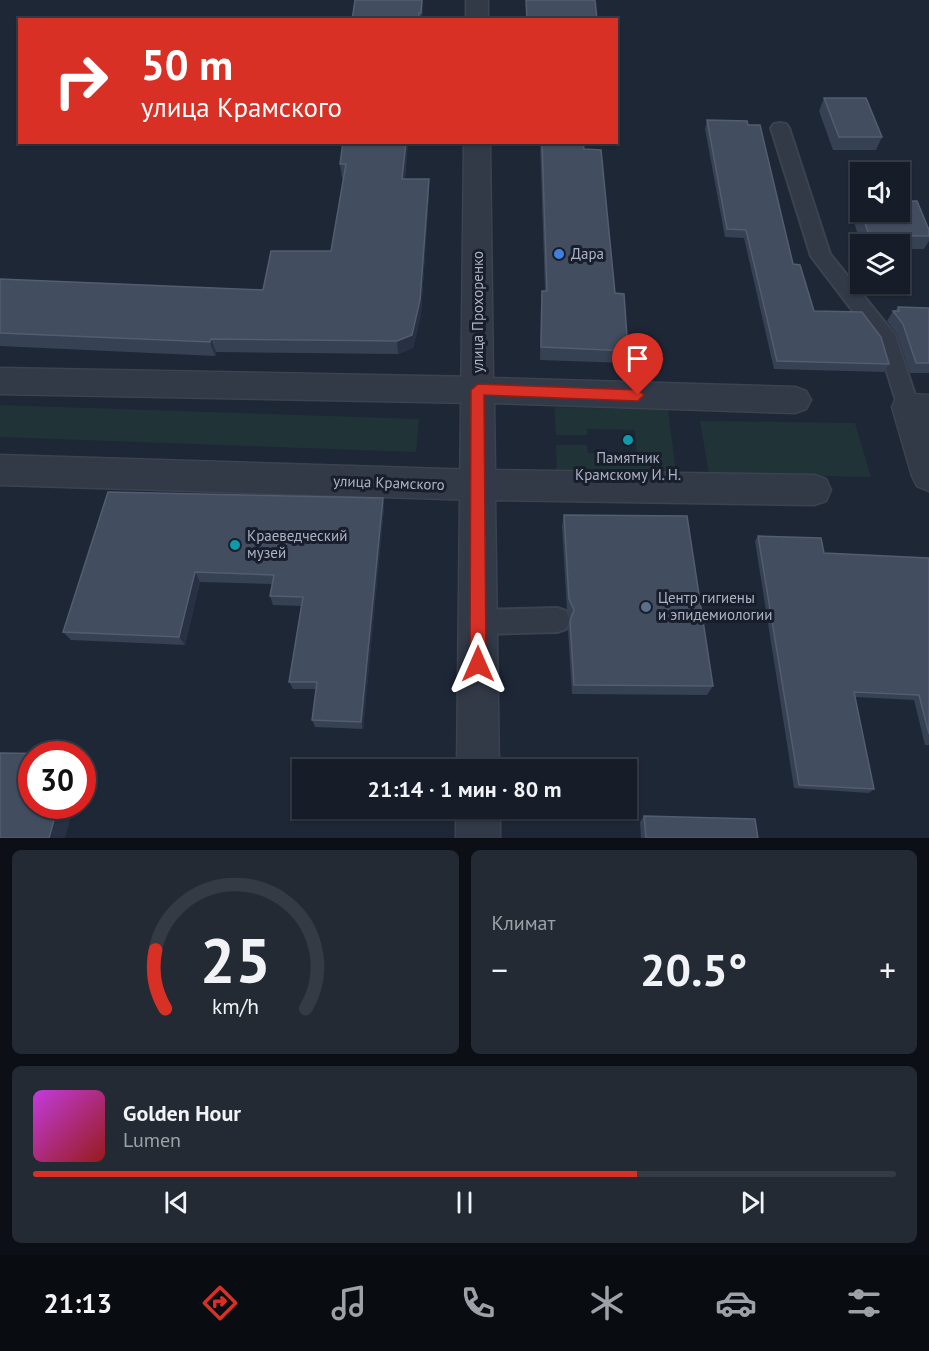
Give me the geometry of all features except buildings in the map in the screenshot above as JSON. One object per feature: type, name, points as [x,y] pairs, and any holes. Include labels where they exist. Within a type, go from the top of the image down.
[{"type":"street","points":[[477,0],[477,18]]},
{"type":"street","name":"улица Прохоренко","points":[[477,144],[478,759]]},
{"type":"street","points":[[0,381],[478,390],[795,400]]},
{"type":"street","points":[[918,408],[929,477]]},
{"type":"street","name":"улица Крамского","points":[[0,470],[478,485],[814,490]]},
{"type":"street","points":[[478,819],[478,838]]},
{"type":"lane","points":[[780,128],[821,256],[888,341],[918,408]]},
{"type":"lane","points":[[478,622],[557,620]]},
{"type":"green space","points":[[0,405],[419,419],[416,452],[0,437]]},
{"type":"green space","points":[[554,407],[668,410],[677,480],[557,477],[556,445],[587,445],[588,453],[637,454],[635,430],[587,429],[587,435],[556,435]]},
{"type":"green space","points":[[700,421],[855,423],[871,477],[709,474]]},
{"type":"place","name":"Дара","points":[[559,254]]},
{"type":"place","name":"Памятник Крамскому И. Н.","points":[[628,440]]},
{"type":"place","name":"Краеведческий музей","points":[[235,545]]},
{"type":"place","name":"Центр гигиены и эпидемиологии","points":[[646,607]]},
{"type":"route","points":[[478,664],[478,390],[638,395]]}]
